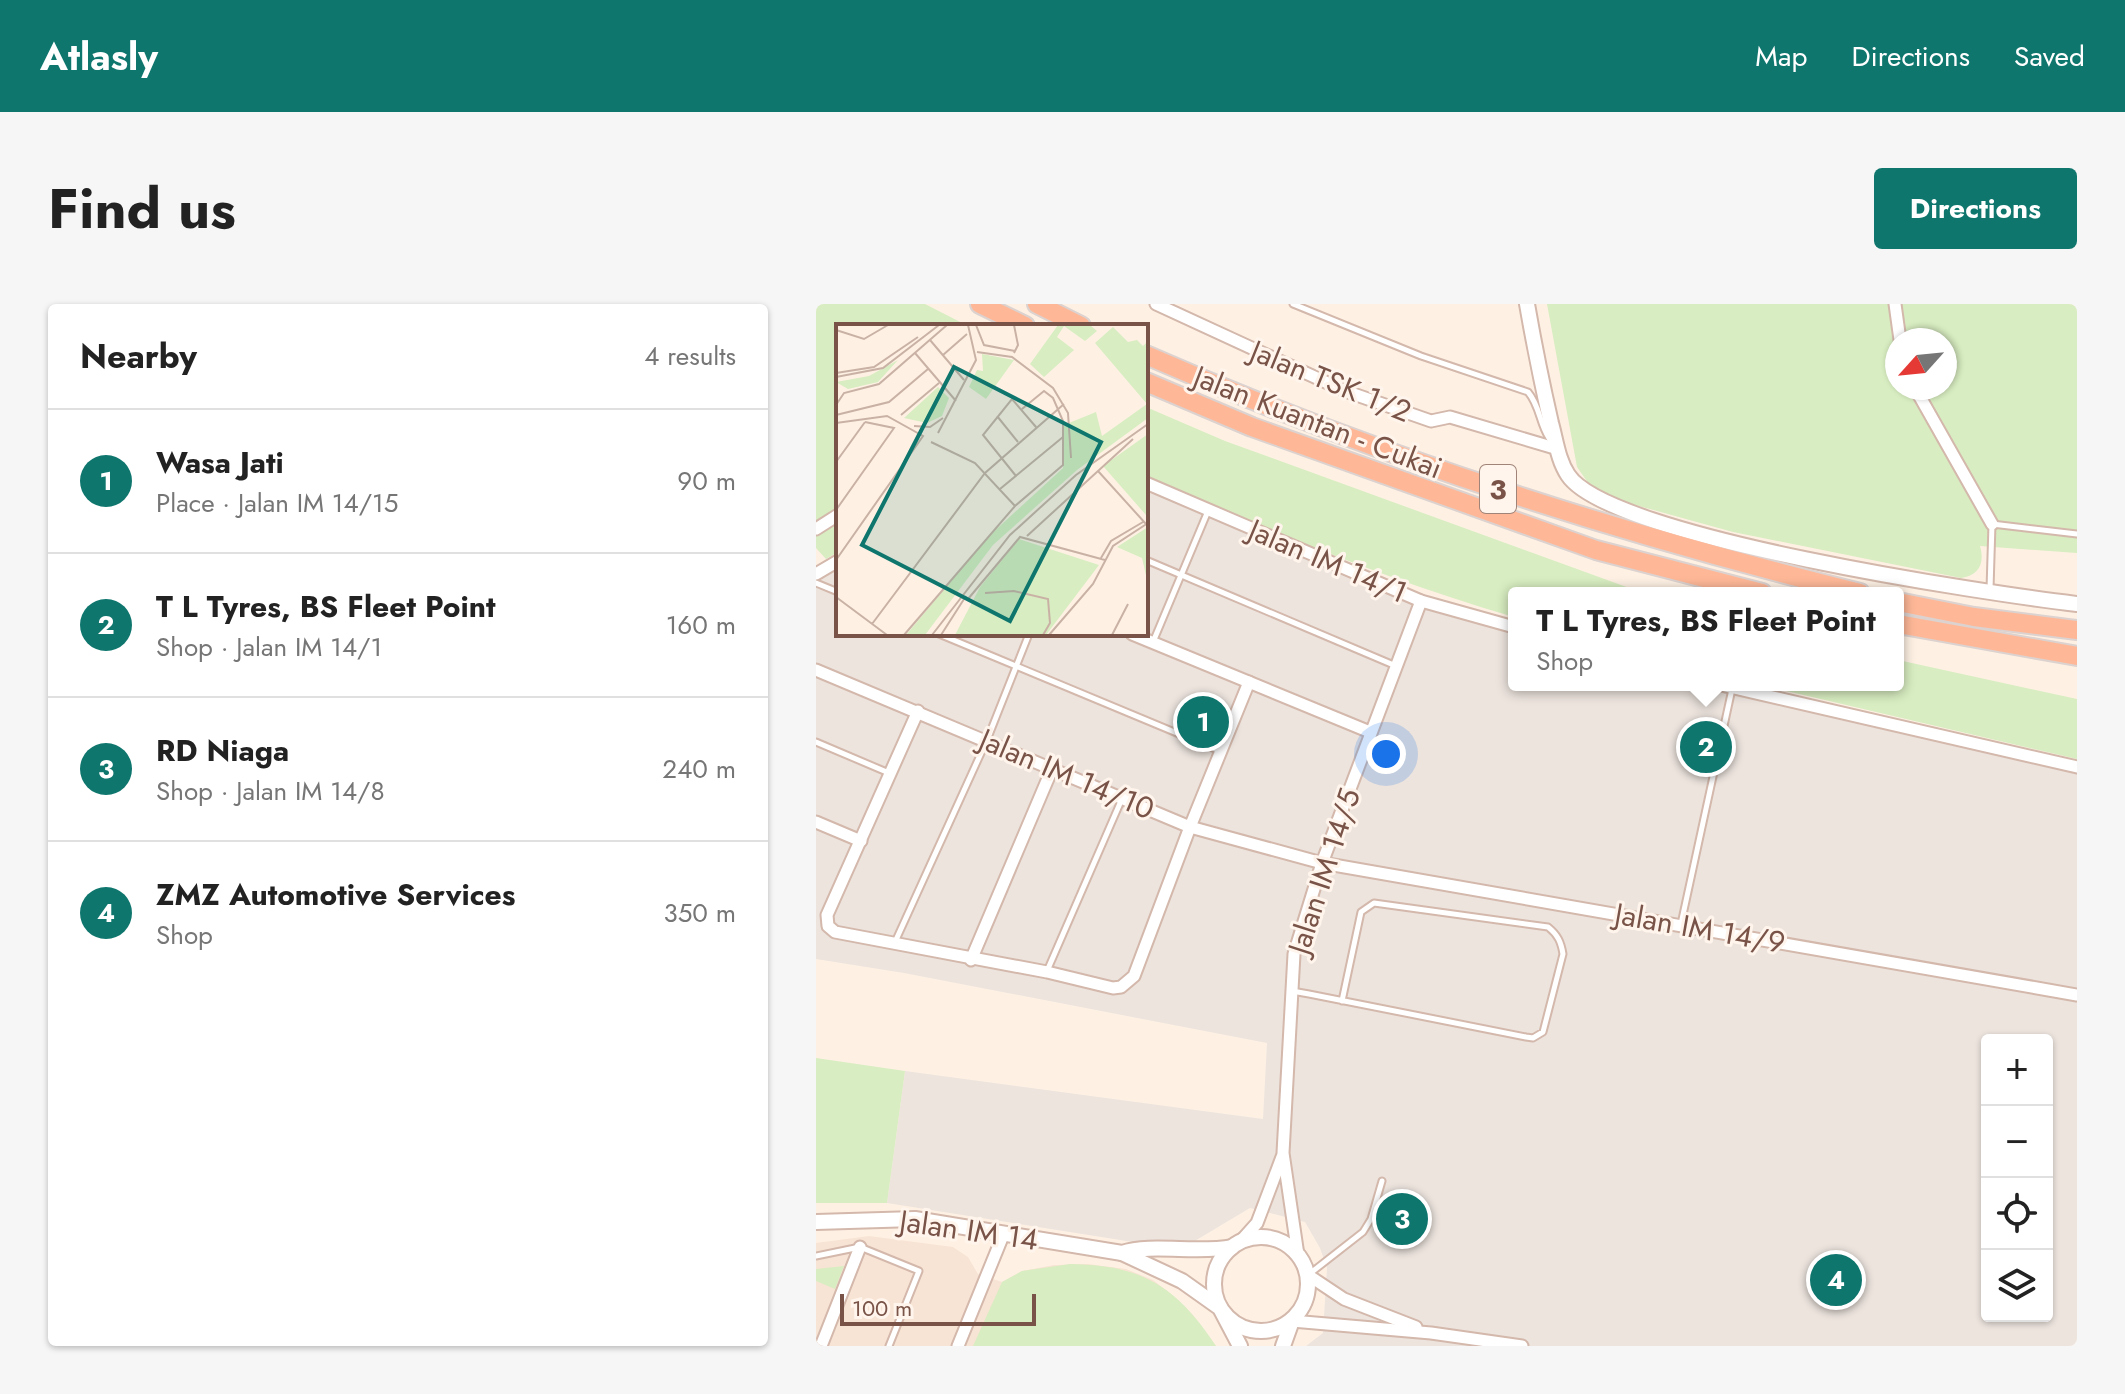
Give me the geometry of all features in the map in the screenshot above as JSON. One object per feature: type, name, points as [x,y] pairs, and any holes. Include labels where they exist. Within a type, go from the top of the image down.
[{"type":"highway","points":[[980,304],[1021,324]]},
{"type":"highway","points":[[1037,304],[1077,324]]},
{"type":"highway","name":"Jalan Kuantan - Cukai","points":[[1148,356],[1244,398],[1429,466],[1722,559],[1836,587]]},
{"type":"highway","name":"Jalan Kuantan - Cukai","points":[[1148,383],[1252,427],[1596,550],[1739,587]]},
{"type":"highway","points":[[1904,603],[1974,617],[2077,628]]},
{"type":"highway","points":[[1904,625],[2077,656]]},
{"type":"highway","points":[[1963,637],[2077,669]]},
{"type":"street","name":"Jalan TSK 1/2","points":[[1156,304],[1345,391],[1431,421],[1450,417],[1558,449]]},
{"type":"street","points":[[1527,304],[1538,370],[1558,449],[1568,475],[1592,497],[1715,539],[1989,594],[2077,604]]},
{"type":"street","points":[[1895,304],[1898,328]]},
{"type":"street","points":[[1922,400],[1992,524]]},
{"type":"street","name":"Jalan IM 14/1","points":[[1148,484],[1421,601],[1508,625]]},
{"type":"street","points":[[816,529],[836,516]]},
{"type":"street","points":[[816,574],[836,562]]},
{"type":"street","name":"Jalan IM 14/5","points":[[1283,1153],[1294,954],[1322,863],[1421,601]]},
{"type":"street","points":[[1136,636],[1370,732]]},
{"type":"street","name":"Jalan IM 14/10","points":[[816,670],[1190,827],[1322,863]]},
{"type":"street","points":[[918,711],[827,915],[828,926],[835,932],[1047,972],[1113,988],[1128,983],[1134,976],[1249,682]]},
{"type":"street","points":[[1748,691],[2077,767]]},
{"type":"street","points":[[971,960],[1052,769]]},
{"type":"street","points":[[816,822],[861,841]]},
{"type":"street","name":"Jalan IM 14/9","points":[[1322,863],[2077,995]]},
{"type":"street","points":[[1240,1346],[1216,1300],[1214,1280],[1219,1262],[1257,1223],[1283,1153]]},
{"type":"street","points":[[1283,1153],[1298,1255],[1308,1275],[1307,1297],[1292,1321],[1283,1346]]},
{"type":"street","name":"Jalan IM 14","points":[[816,1222],[915,1219],[1122,1253]]},
{"type":"street","points":[[958,1346],[1004,1233]]},
{"type":"street","points":[[1122,1253],[1202,1251],[1261,1237],[1272,1238],[1298,1255]]},
{"type":"street","points":[[821,1346],[860,1247]]},
{"type":"street","points":[[1122,1253],[1182,1281],[1220,1308],[1236,1325],[1259,1332],[1271,1331],[1292,1321],[1431,1333],[1522,1346]]},
{"type":"street","points":[[1308,1275],[1344,1299],[1431,1333]]},
{"type":"lane","points":[[1293,304],[1421,356],[1528,392],[1537,403],[1544,430],[1558,449]]},
{"type":"lane","points":[[1152,643],[1209,510]]},
{"type":"lane","points":[[1989,594],[1992,524],[2077,534]]},
{"type":"lane","points":[[1148,561],[1397,666]]},
{"type":"lane","points":[[816,583],[836,591]]},
{"type":"lane","points":[[944,636],[1220,752]]},
{"type":"lane","points":[[895,943],[987,740],[1028,636]]},
{"type":"lane","points":[[1681,924],[1725,691]]},
{"type":"lane","points":[[816,742],[890,773]]},
{"type":"lane","points":[[1047,972],[1121,798]]},
{"type":"lane","points":[[1291,990],[1342,1001],[1533,1038],[1543,1032],[1563,954],[1562,943],[1548,927],[1374,903],[1361,912],[1342,1001]]},
{"type":"lane","points":[[1308,1275],[1363,1232],[1371,1219],[1382,1181]]},
{"type":"lane","points":[[816,1256],[860,1247],[919,1271],[889,1346]]},
{"type":"shaded area","points":[[1148,484],[1421,601],[1508,625],[1508,691],[1745,691],[2077,774],[2077,1346],[1306,1346],[1323,1333],[1327,1268],[1305,1222],[1250,1208],[1193,1242],[1158,1246],[887,1203],[905,1071],[1263,1119],[1267,1043],[816,959],[816,574],[836,562],[836,636],[1148,636]]},
{"type":"shaded area","points":[[869,1236],[953,1247],[968,1257],[978,1274],[1002,1282],[1022,1271],[1054,1265],[1088,1264],[1126,1269],[1153,1280],[1172,1295],[1193,1315],[1216,1346],[816,1346],[816,1243]]},
{"type":"green space","points":[[816,304],[925,304],[964,324],[836,324],[836,553],[826,559],[816,548]]},
{"type":"green space","points":[[1547,304],[2077,304],[2077,553],[1980,546],[1982,558],[1979,568],[1972,575],[1961,578],[1733,532],[1610,498],[1591,487],[1577,467]]},
{"type":"green space","points":[[1148,408],[1225,441],[1626,587],[1508,587],[1508,615],[1282,535],[1148,478]]},
{"type":"green space","points":[[1904,661],[2077,699],[2077,759],[1787,691],[1904,691]]},
{"type":"green space","points":[[816,1058],[905,1071],[887,1203],[816,1203]]},
{"type":"green space","points":[[1070,1264],[1118,1269],[1155,1283],[1186,1308],[1216,1346],[973,1346],[1002,1282],[1022,1271]]},
{"type":"green space","points":[[844,1266],[835,1289],[816,1281],[816,1269]]},
{"type":"place","name":"Wasa Jati","points":[[1203,722]]},
{"type":"place","name":"T L Tyres, BS Fleet Point","points":[[1706,747]]},
{"type":"place","name":"RD Niaga","points":[[1402,1219]]},
{"type":"place","name":"ZMZ Automotive Services","points":[[1836,1280]]}]
